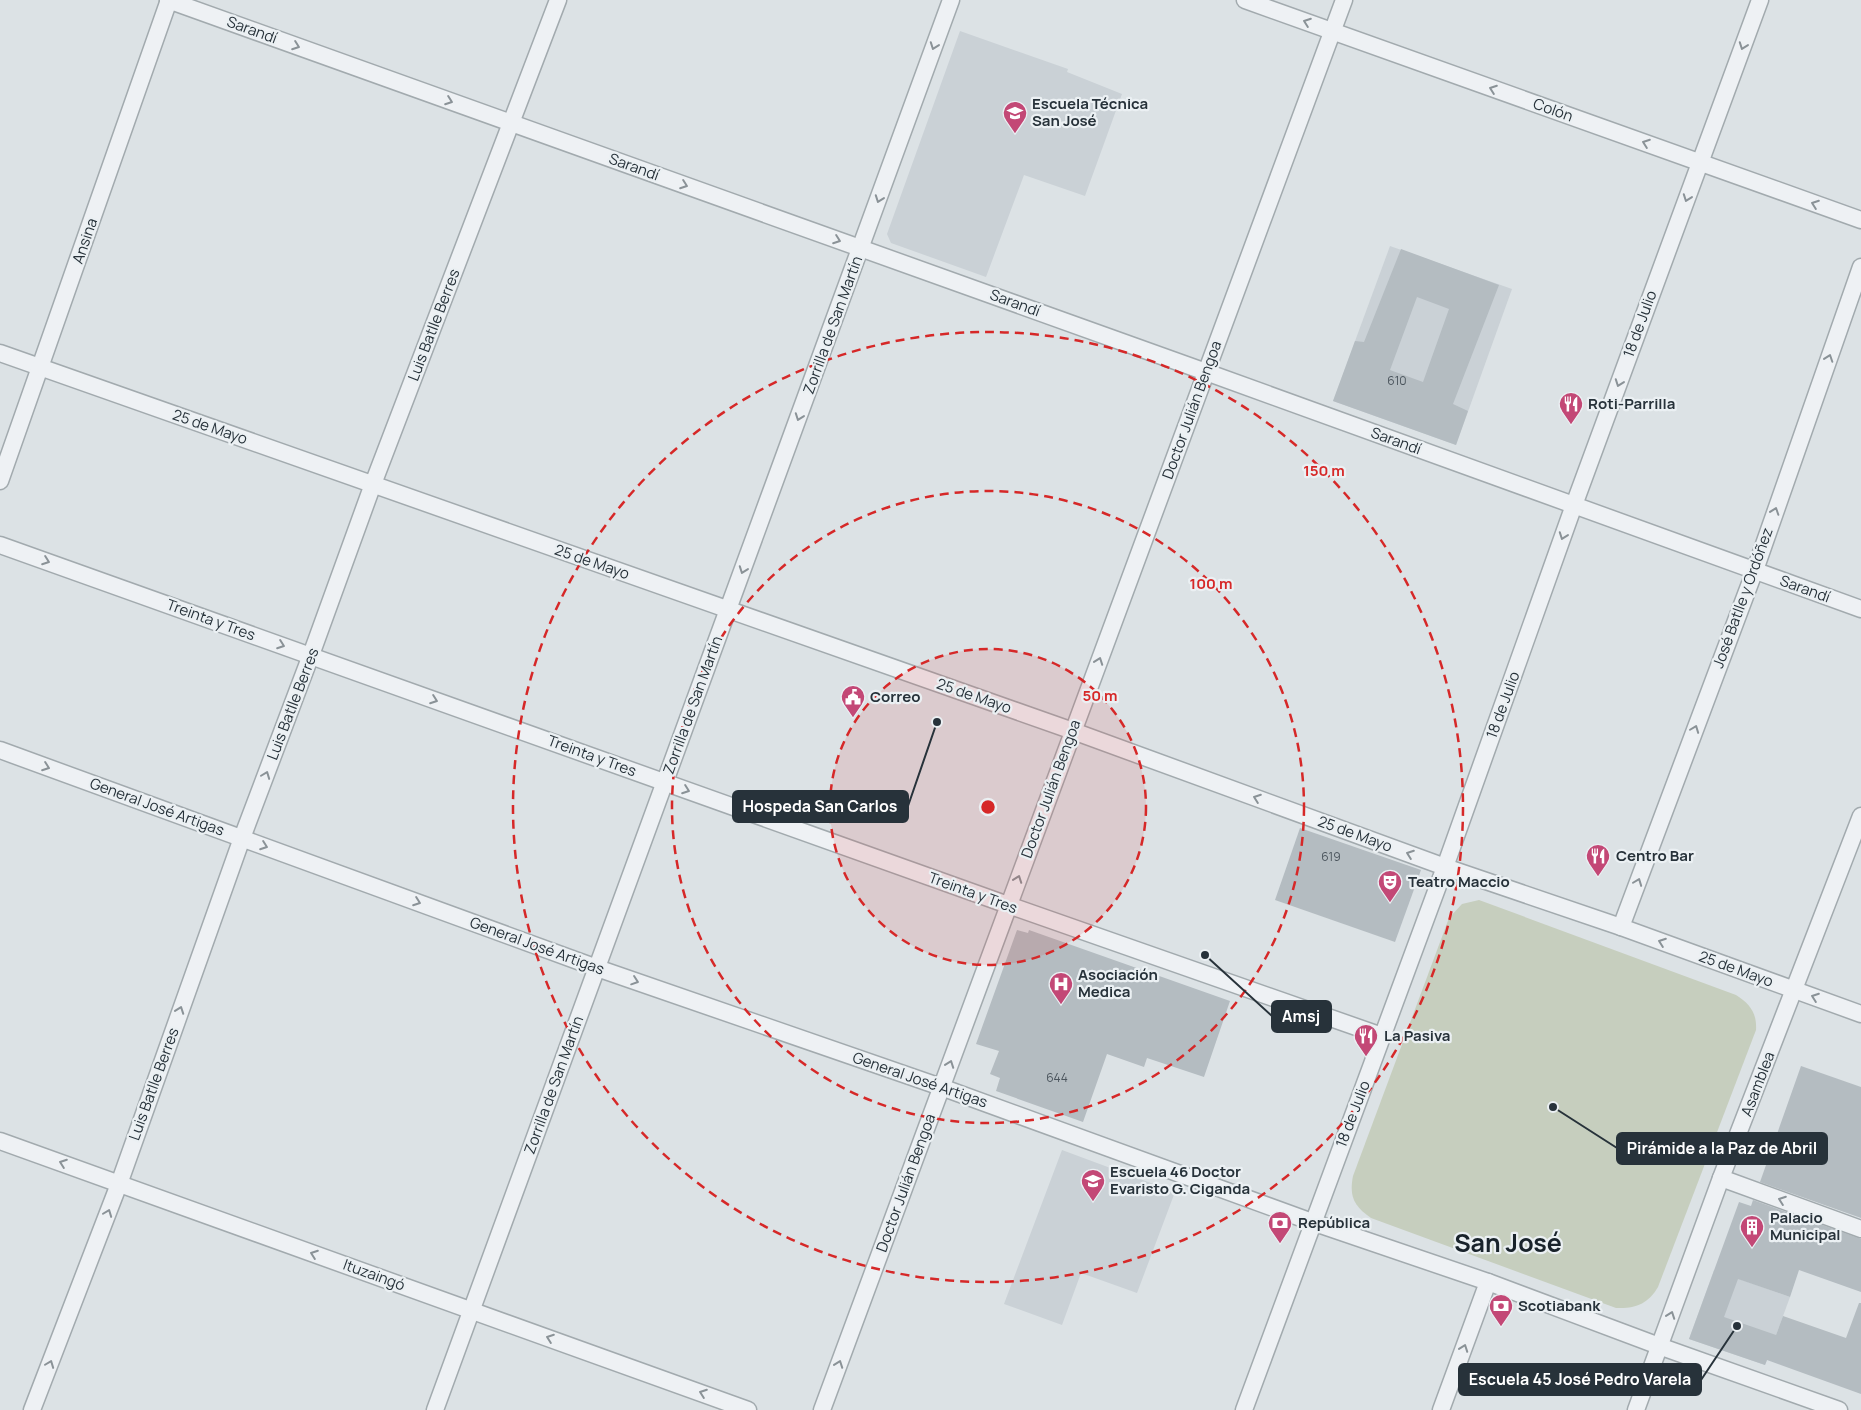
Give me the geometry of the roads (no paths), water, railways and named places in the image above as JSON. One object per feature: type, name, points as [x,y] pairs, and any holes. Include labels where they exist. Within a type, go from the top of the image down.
[{"type":"street","name":"Sarandí","points":[[168,0],[1206,372],[1861,610]]},
{"type":"street","name":"Ansina","points":[[0,481],[168,0]]},
{"type":"street","name":"Luis Batlle Berres","points":[[32,1410],[118,1184],[242,838],[373,484],[558,0]]},
{"type":"street","name":"Zorrilla de San Martín","points":[[435,1410],[951,0]]},
{"type":"street","name":"Colón","points":[[1245,0],[1861,220]]},
{"type":"street","name":"Doctor Julián Bengoa","points":[[822,1410],[1344,0]]},
{"type":"street","name":"18 de Julio","points":[[1244,1410],[1445,867],[1574,505],[1760,0]]},
{"type":"street","name":"José Batlle y Ordóñez","points":[[1621,927],[1754,570],[1861,267]]},
{"type":"street","name":"25 de Mayo","points":[[0,353],[1073,730],[1445,867],[1621,927],[1861,1014]]},
{"type":"street","name":"Treinta y Tres","points":[[0,545],[664,783],[1382,1036]]},
{"type":"street","name":"General José Artigas","points":[[0,750],[597,968],[941,1087],[1312,1222],[1488,1282],[1839,1410]]},
{"type":"street","name":"Asamblea","points":[[1636,1410],[1721,1178],[1861,816]]},
{"type":"street","name":"Ituzaingó","points":[[0,1140],[748,1410]]},
{"type":"street","points":[[1721,1178],[1861,1229]]},
{"type":"street","points":[[1441,1410],[1488,1282]]},
{"type":"place","name":"Escuela Técnica San José","points":[[1015,134]]},
{"type":"place","name":"Roti-Parrilla","points":[[1571,425]]},
{"type":"place","name":"Correo","points":[[853,718]]},
{"type":"place","name":"Hospeda San Carlos","points":[[937,722]]},
{"type":"place","name":"Centro Bar","points":[[1598,877]]},
{"type":"place","name":"Teatro Maccio","points":[[1390,903]]},
{"type":"place","name":"Amsj","points":[[1205,955]]},
{"type":"place","name":"Asociación Medica","points":[[1061,1005]]},
{"type":"place","name":"La Pasiva","points":[[1366,1057]]},
{"type":"place","name":"Pirámide a la Paz de Abril","points":[[1553,1107]]},
{"type":"place","name":"Escuela 46 Doctor Evaristo G. Ciganda","points":[[1093,1202]]},
{"type":"place","name":"República","points":[[1280,1244]]},
{"type":"place","name":"Palacio Municipal","points":[[1752,1248]]},
{"type":"place","name":"Escuela 45 José Pedro Varela","points":[[1737,1326]]},
{"type":"place","name":"Scotiabank","points":[[1501,1327]]},
{"type":"district","name":"San José","points":[[1508,1243]]}]
